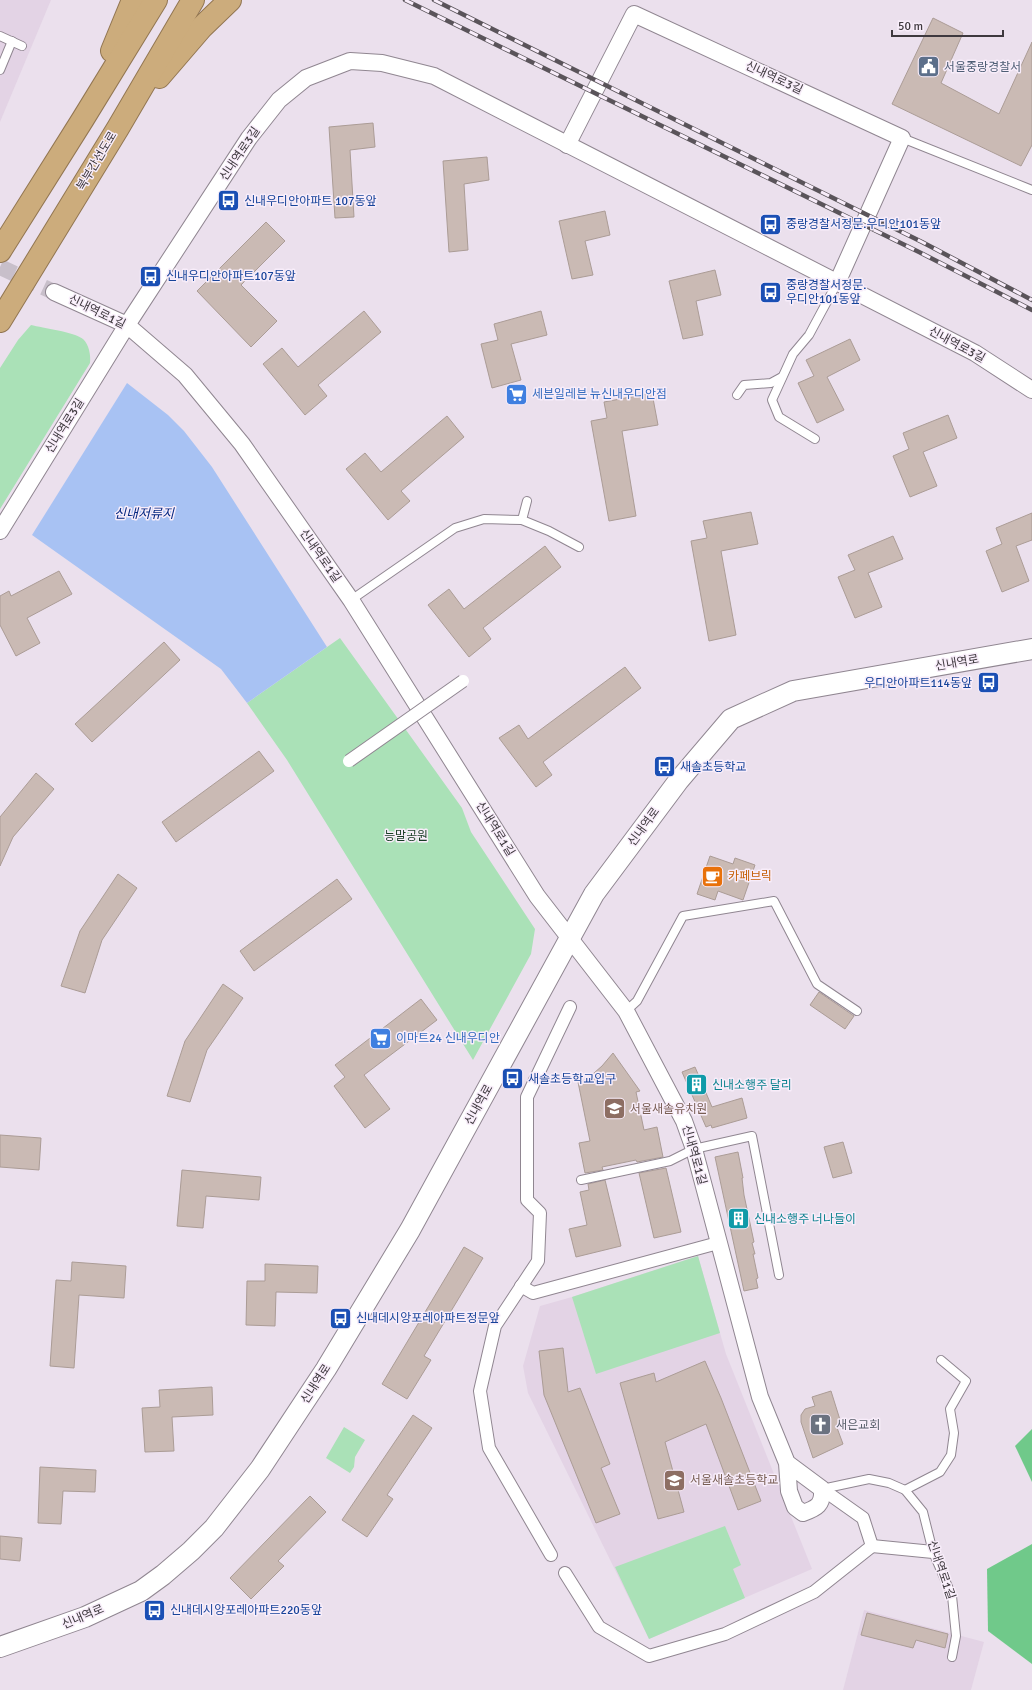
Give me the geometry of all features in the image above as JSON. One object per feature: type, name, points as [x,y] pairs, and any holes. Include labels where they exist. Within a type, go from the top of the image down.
[{"type":"highway","points":[[83,119],[133,0]]},
{"type":"highway","points":[[0,251],[156,0]]},
{"type":"highway","name":"북부간선도로","points":[[0,321],[118,128],[192,0]]},
{"type":"highway","points":[[118,128],[202,27],[230,0]]},
{"type":"street","name":"신내역로3길","points":[[567,145],[634,14],[902,138]]},
{"type":"street","name":"신내역로3길","points":[[4,525],[127,325],[249,138],[279,100],[306,78],[350,61],[382,63],[434,76],[975,353],[1032,390]]},
{"type":"street","points":[[837,283],[902,138]]},
{"type":"street","name":"신내역로1길","points":[[54,292],[127,325],[185,375],[237,438],[351,600],[537,896],[626,1011],[684,1121],[694,1149],[760,1397],[787,1463],[789,1491],[795,1507],[803,1513],[816,1508],[822,1498],[822,1489]]},
{"type":"street","name":"신내역로","points":[[0,1646],[85,1617],[141,1591],[169,1570],[214,1528],[260,1469],[326,1369],[410,1230],[594,894],[679,780],[731,719],[793,692],[1032,649]]},
{"type":"street","points":[[349,761],[463,681]]},
{"type":"street","points":[[551,1555],[488,1448],[480,1391],[495,1326],[538,1262],[540,1213],[527,1200],[527,1097],[570,1007]]},
{"type":"street","points":[[521,1286],[533,1293],[718,1243]]},
{"type":"street","points":[[787,1463],[863,1518],[872,1546]]},
{"type":"street","points":[[565,1573],[599,1627],[649,1656],[725,1634],[814,1592],[872,1546],[933,1552]]},
{"type":"lane","points":[[0,36],[22,46]]},
{"type":"lane","points":[[0,70],[12,41]]},
{"type":"lane","points":[[902,138],[1032,190]]},
{"type":"lane","points":[[815,439],[779,417],[772,400],[793,354],[809,334],[837,283]]},
{"type":"lane","points":[[737,395],[744,385],[771,383],[782,377]]},
{"type":"lane","points":[[522,520],[527,501]]},
{"type":"lane","points":[[351,600],[455,528],[484,519],[522,520],[549,531],[579,547]]},
{"type":"lane","points":[[626,1011],[637,1001],[683,916],[774,901],[817,984],[857,1011]]},
{"type":"lane","points":[[581,1180],[670,1161],[694,1149],[752,1136],[779,1275]]},
{"type":"lane","points":[[905,1490],[940,1472],[951,1455],[954,1433],[950,1409],[966,1381],[941,1360]]},
{"type":"lane","name":"신내역로1길","points":[[822,1489],[869,1480],[889,1483],[905,1490],[923,1512],[933,1552],[952,1596],[956,1636],[952,1657]]},
{"type":"shaded area","points":[[0,0],[51,0],[0,122]]},
{"type":"shaded area","name":"서울새솔초등학교","points":[[698,1256],[726,1354],[812,1569],[649,1639],[528,1393],[523,1366],[540,1306]]},
{"type":"shaded area","points":[[864,1610],[984,1642],[971,1690],[843,1690]]},
{"type":"green space","points":[[31,325],[66,332],[83,339],[89,350],[90,363],[0,509],[0,368],[18,340]]},
{"type":"green space","name":"능말공원","points":[[340,638],[462,808],[471,832],[535,929],[531,954],[473,1060],[287,760],[247,703]]},
{"type":"green space","points":[[698,1256],[720,1333],[596,1374],[572,1297]]},
{"type":"green space","points":[[344,1427],[365,1440],[355,1457],[354,1467],[350,1473],[326,1458]]},
{"type":"green space","points":[[1032,1429],[1032,1482],[1015,1446]]},
{"type":"green space","points":[[725,1526],[741,1565],[733,1569],[745,1598],[649,1639],[615,1567]]},
{"type":"green space","points":[[1032,1544],[1032,1664],[988,1631],[987,1569]]},
{"type":"water","name":"신내저류지","points":[[127,383],[168,415],[184,431],[212,467],[327,647],[247,703],[221,669],[32,535]]},
{"type":"building","name":"서울중랑경찰서","points":[[933,18],[963,33],[941,83],[999,114],[1032,42],[1032,145],[1021,166],[892,104]]},
{"type":"building","points":[[373,123],[375,147],[350,150],[354,217],[335,218],[329,127]]},
{"type":"building","points":[[487,157],[489,180],[464,184],[468,250],[449,252],[443,161]]},
{"type":"building","points":[[605,211],[610,235],[585,241],[593,275],[572,279],[559,221]]},
{"type":"building","points":[[266,222],[285,241],[241,285],[277,321],[251,347],[197,291]]},
{"type":"building","points":[[715,270],[721,295],[696,301],[703,335],[683,339],[669,281]]},
{"type":"building","points":[[364,311],[381,332],[318,385],[327,396],[305,415],[263,364],[282,348],[298,367]]},
{"type":"building","points":[[541,311],[547,335],[511,344],[521,380],[492,388],[481,344],[498,340],[494,324]]},
{"type":"building","points":[[850,339],[860,360],[827,377],[844,410],[817,423],[798,383],[814,376],[806,360]]},
{"type":"building","points":[[652,393],[658,425],[622,431],[636,516],[609,521],[591,421],[607,418],[604,402]]},
{"type":"building","points":[[948,415],[957,438],[923,452],[937,486],[910,497],[893,456],[909,449],[903,433]]},
{"type":"building","points":[[447,416],[464,437],[401,491],[410,501],[388,520],[346,469],[365,453],[381,472]]},
{"type":"building","points":[[751,512],[758,544],[721,551],[736,635],[709,641],[691,541],[707,538],[703,521]]},
{"type":"building","points":[[1032,513],[1032,540],[1016,546],[1029,581],[1002,592],[986,551],[1002,544],[996,528]]},
{"type":"building","points":[[893,536],[903,559],[868,573],[882,607],[855,618],[838,577],[855,570],[848,555]]},
{"type":"building","points":[[545,546],[561,567],[483,628],[491,639],[469,657],[428,605],[449,589],[464,609]]},
{"type":"building","points":[[59,571],[72,594],[27,618],[40,643],[16,656],[0,625],[0,596],[9,591],[11,596]]},
{"type":"building","points":[[164,642],[180,660],[92,742],[75,724]]},
{"type":"building","points":[[625,667],[641,688],[543,762],[552,775],[536,787],[499,738],[519,725],[528,739]]},
{"type":"building","points":[[259,751],[274,771],[176,842],[162,822]]},
{"type":"building","points":[[36,773],[54,789],[13,837],[0,866],[0,817]]},
{"type":"building","points":[[710,856],[733,864],[735,858],[755,865],[743,900],[718,891],[715,900],[697,894]]},
{"type":"building","points":[[118,874],[137,888],[102,940],[85,993],[61,986],[80,931]]},
{"type":"building","points":[[337,879],[352,899],[254,971],[240,951]]},
{"type":"building","points":[[223,984],[243,998],[207,1050],[190,1102],[167,1096],[185,1041]]},
{"type":"building","points":[[819,992],[854,1016],[845,1029],[810,1005]]},
{"type":"building","points":[[421,999],[437,1020],[364,1075],[390,1109],[365,1128],[334,1086],[345,1077],[335,1065]]},
{"type":"building","points":[[613,1053],[640,1091],[636,1092],[644,1130],[657,1127],[663,1157],[637,1162],[636,1160],[602,1167],[603,1170],[585,1173],[579,1143],[590,1141],[578,1082],[586,1080],[602,1066]]},
{"type":"building","name":"신내소행주 달리","points":[[695,1067],[712,1107],[742,1098],[747,1118],[712,1128],[711,1125],[706,1127],[682,1072]]},
{"type":"building","points":[[0,1135],[41,1138],[39,1170],[0,1167]]},
{"type":"building","points":[[843,1142],[852,1173],[833,1178],[824,1147]]},
{"type":"building","name":"신내소행주 너나들이","points":[[738,1152],[743,1178],[744,1195],[754,1242],[752,1243],[755,1254],[753,1254],[758,1278],[756,1279],[758,1288],[744,1291],[715,1157]]},
{"type":"building","points":[[666,1168],[681,1232],[654,1238],[639,1173]]},
{"type":"building","points":[[182,1170],[261,1177],[259,1200],[206,1196],[203,1228],[177,1226]]},
{"type":"building","points":[[605,1180],[621,1246],[576,1257],[569,1229],[587,1225],[580,1192],[589,1190],[588,1184]]},
{"type":"building","points":[[464,1247],[483,1258],[424,1356],[431,1360],[407,1399],[382,1384]]},
{"type":"building","points":[[72,1262],[126,1266],[124,1298],[79,1295],[74,1368],[50,1366],[56,1280],[71,1281]]},
{"type":"building","points":[[265,1264],[318,1266],[317,1293],[276,1292],[275,1326],[246,1325],[247,1281],[265,1281]]},
{"type":"building","points":[[563,1348],[568,1392],[580,1388],[610,1464],[601,1468],[620,1514],[596,1523],[544,1395],[539,1351]]},
{"type":"building","points":[[705,1361],[761,1501],[738,1510],[706,1424],[665,1442],[684,1512],[658,1519],[620,1383],[654,1373],[656,1382]]},
{"type":"building","points":[[212,1387],[213,1415],[172,1417],[174,1451],[145,1452],[142,1408],[160,1407],[159,1390]]},
{"type":"building","points":[[831,1391],[841,1423],[836,1425],[843,1444],[813,1458],[801,1422],[801,1415],[805,1409],[815,1406],[812,1397]]},
{"type":"building","points":[[413,1415],[432,1428],[387,1495],[393,1499],[367,1537],[342,1520]]},
{"type":"building","points":[[40,1467],[96,1470],[95,1492],[63,1491],[61,1524],[38,1523]]},
{"type":"building","points":[[310,1496],[326,1512],[278,1561],[284,1566],[251,1599],[230,1578]]},
{"type":"building","points":[[0,1536],[22,1538],[20,1561],[0,1559]]},
{"type":"building","points":[[867,1613],[948,1634],[945,1648],[916,1640],[913,1648],[861,1635]]},
{"type":"tunnel","points":[[0,267],[54,292]]},
{"type":"railway","points":[[405,0],[919,252],[1032,310]]},
{"type":"railway","points":[[434,0],[922,242],[1032,300]]},
{"type":"place","name":"서울중랑경찰서","points":[[929,67]]},
{"type":"place","name":"신내우디안아파트 107동앞","points":[[229,201]]},
{"type":"place","name":"중랑경찰서정문.우디안101동앞","points":[[770,224]]},
{"type":"place","name":"신내우디안아파트107동앞","points":[[151,276]]},
{"type":"place","name":"중랑경찰서정문. 우디안101동앞","points":[[771,292]]},
{"type":"place","name":"세븐일레븐 뉴신내우디안점","points":[[516,394]]},
{"type":"place","name":"우디안아파트114동앞","points":[[988,683]]},
{"type":"place","name":"새솔초등학교","points":[[664,767]]},
{"type":"place","name":"카페브릭","points":[[713,876]]},
{"type":"place","name":"이마트24 신내우디안","points":[[380,1038]]},
{"type":"place","name":"새솔초등학교입구","points":[[513,1079]]},
{"type":"place","name":"신내소행주 달리","points":[[696,1085]]},
{"type":"place","name":"서울새솔유치원","points":[[615,1109]]},
{"type":"place","name":"신내소행주 너나들이","points":[[739,1219]]},
{"type":"place","name":"신내데시앙포레아파트정문앞","points":[[340,1318]]},
{"type":"place","name":"새은교회","points":[[821,1425]]},
{"type":"place","name":"서울새솔초등학교","points":[[674,1480]]},
{"type":"place","name":"신내데시앙포레아파트220동앞","points":[[154,1610]]}]
